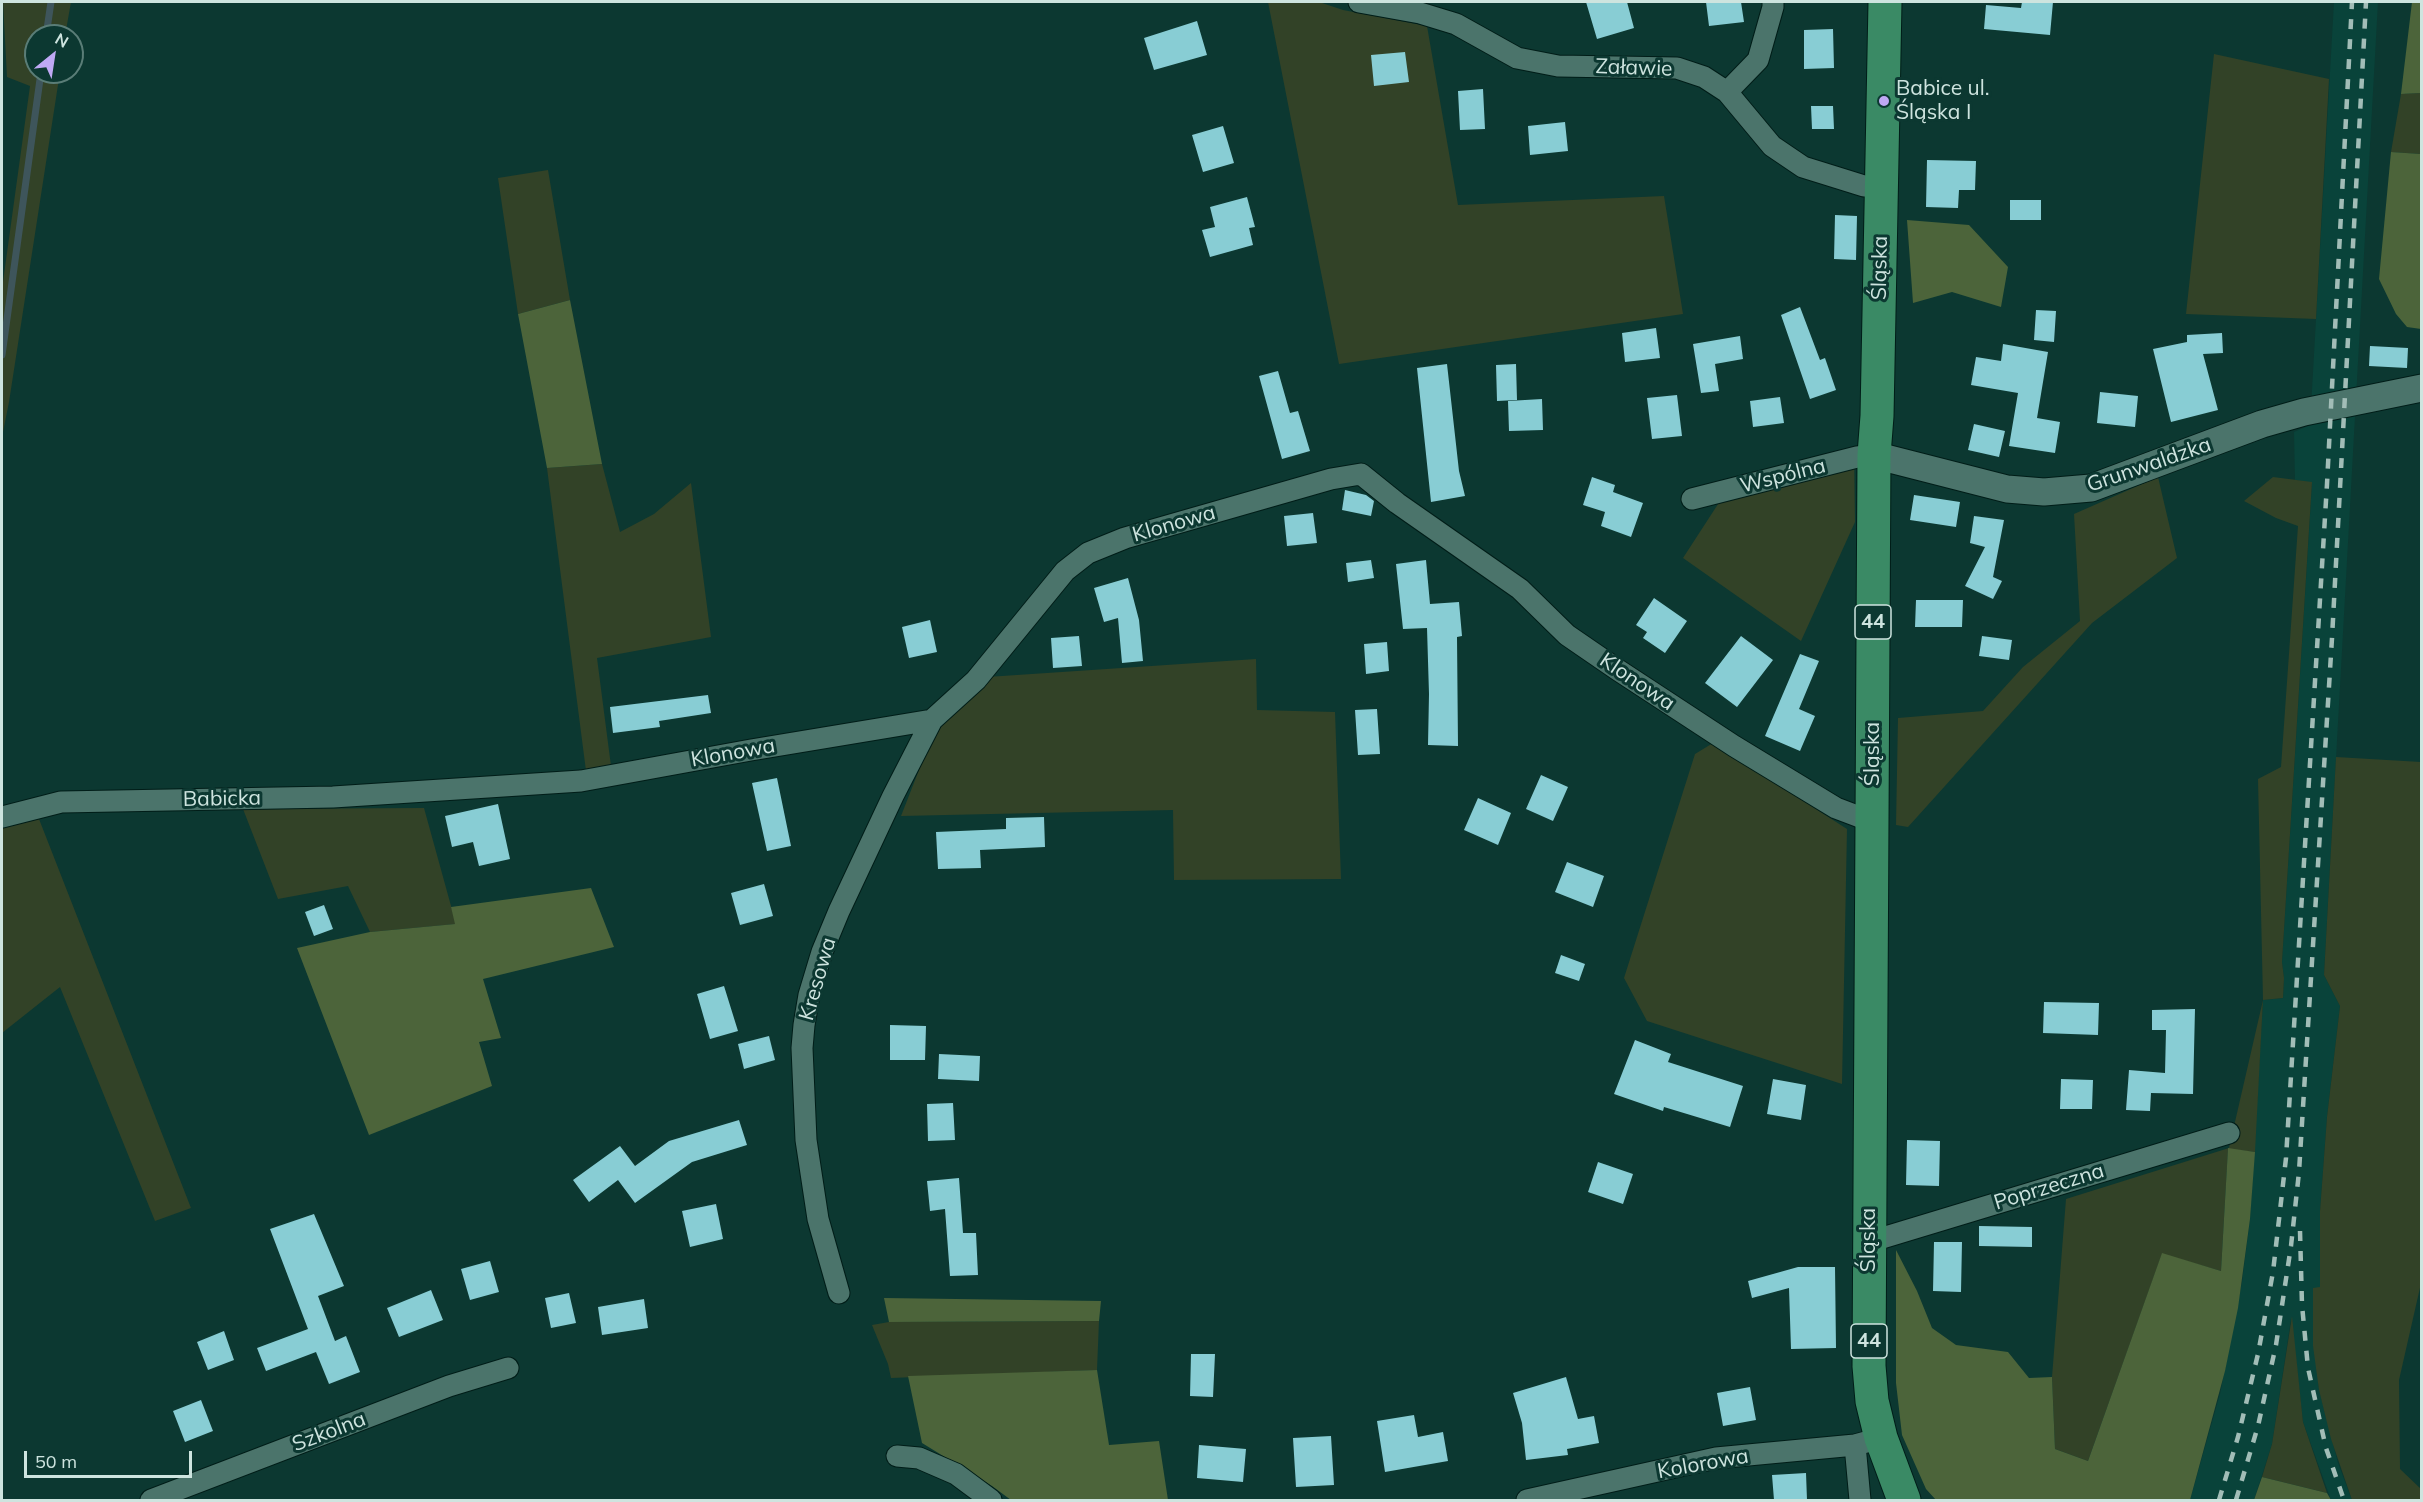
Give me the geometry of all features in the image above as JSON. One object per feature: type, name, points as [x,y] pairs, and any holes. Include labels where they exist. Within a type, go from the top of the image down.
[{"type":"main road","name":"Śląska","points":[[1885,2],[1874,455],[1869,1242],[1869,1366],[1872,1401],[1868,1442],[1904,1500]]},
{"type":"street","name":"Załawie","points":[[1359,2],[1420,13],[1456,24],[1517,58],[1558,66],[1677,68],[1704,77],[1726,92],[1772,146],[1803,167],[1863,186],[1882,186]]},
{"type":"street","points":[[1726,92],[1758,60],[1773,2]]},
{"type":"street","name":"Grunwaldzka","points":[[1874,455],[2007,489],[2044,492],[2091,488],[2262,424],[2304,412],[2421,388]]},
{"type":"street","name":"Wspólna","points":[[1692,499],[1857,457],[1874,455]]},
{"type":"street","name":"Klonowa","points":[[443,790],[581,781],[932,720],[976,680],[1065,571],[1088,554],[1125,538],[1331,479],[1361,474],[1397,503],[1520,590],[1567,635],[1618,670],[1734,746],[1836,808],[1873,822]]},
{"type":"street","name":"Kresowa","points":[[838,1293],[818,1219],[806,1140],[802,1048],[804,1025],[809,995],[822,952],[839,911],[932,720]]},
{"type":"street","name":"Babicka","points":[[2,817],[61,802],[333,796],[443,790]]},
{"type":"street","name":"Poprzeczna","points":[[1869,1242],[2229,1133]]},
{"type":"street","name":"Szkolna","points":[[151,1500],[449,1386],[508,1368]]},
{"type":"street","points":[[1860,1500],[1868,1442]]},
{"type":"street","name":"Kolorowa","points":[[1527,1500],[1716,1458],[1868,1442]]},
{"type":"street","points":[[897,1456],[919,1458],[956,1474],[991,1500]]},
{"type":"shaded area","points":[[3,2],[71,2],[67,24],[24,24],[24,84],[7,77]]},
{"type":"shaded area","points":[[1268,2],[1319,2],[1343,10],[1427,26],[1458,205],[1664,196],[1683,314],[1339,364]]},
{"type":"shaded area","points":[[2334,2],[2378,2],[2324,975],[2340,1006],[2327,1117],[2320,1211],[2320,1288],[2313,1288],[2319,1389],[2338,1463],[2352,1500],[2331,1500],[2303,1422],[2291,1319],[2272,1444],[2254,1500],[2190,1500],[2220,1394],[2242,1282],[2250,1219],[2263,1000],[2283,998],[2282,962],[2312,483],[2295,480],[2294,432],[2310,425]]},
{"type":"shaded area","points":[[2412,2],[2421,2],[2421,93],[2401,94]]},
{"type":"shaded area","points":[[2214,54],[2329,79],[2316,319],[2186,314]]},
{"type":"shaded area","points":[[25,84],[58,84],[2,437],[2,289],[30,86]]},
{"type":"shaded area","points":[[2421,93],[2421,154],[2391,152],[2401,94]]},
{"type":"shaded area","points":[[2391,152],[2421,154],[2421,329],[2407,327],[2396,314],[2379,279]]},
{"type":"shaded area","points":[[548,170],[570,300],[518,314],[498,178]]},
{"type":"shaded area","points":[[1907,220],[1969,225],[2008,267],[2001,307],[1952,292],[1913,303]]},
{"type":"shaded area","points":[[570,300],[602,464],[547,468],[518,314]]},
{"type":"shaded area","points":[[1854,447],[1855,522],[1801,641],[1683,558],[1733,481]]},
{"type":"shaded area","points":[[602,464],[620,532],[654,514],[691,483],[711,637],[597,658],[611,766],[586,771],[547,468]]},
{"type":"shaded area","points":[[2158,477],[2177,558],[2092,623],[1908,827],[1896,825],[1898,718],[1983,711],[2023,667],[2080,621],[2074,514]]},
{"type":"shaded area","points":[[2273,477],[2312,482],[2282,962],[2283,998],[2263,1000],[2258,779],[2281,767],[2298,526],[2276,518],[2244,501]]},
{"type":"shaded area","points":[[1256,659],[1257,710],[1335,712],[1341,879],[1174,880],[1173,810],[901,816],[935,729],[987,677]]},
{"type":"shaded area","points":[[1713,743],[1847,829],[1842,1084],[1647,1021],[1624,978],[1695,754]]},
{"type":"shaded area","points":[[2336,757],[2421,762],[2422,1279],[2399,1380],[2400,1469],[2421,1489],[2421,1500],[2352,1500],[2331,1439],[2319,1390],[2313,1346],[2313,1288],[2320,1287],[2320,1211],[2327,1117],[2340,1006],[2324,975]]},
{"type":"shaded area","points":[[424,808],[456,924],[370,932],[348,886],[278,899],[243,809]]},
{"type":"shaded area","points":[[39,819],[191,1208],[155,1221],[60,987],[2,1033],[2,826]]},
{"type":"shaded area","points":[[591,888],[614,947],[483,979],[501,1038],[479,1042],[492,1086],[369,1135],[297,948],[370,932],[455,924],[451,907]]},
{"type":"shaded area","points":[[2263,1000],[2255,1152],[2228,1149],[2221,1271],[2162,1254],[2088,1461],[2055,1449],[2052,1377],[2066,1199],[2229,1148]]},
{"type":"shaded area","points":[[2228,1148],[2255,1152],[2250,1219],[2238,1308],[2225,1371],[2190,1500],[1936,1500],[1926,1489],[1902,1435],[1896,1383],[1896,1250],[1917,1291],[1932,1328],[1956,1345],[2008,1352],[2029,1378],[2052,1377],[2055,1449],[2088,1461],[2162,1253],[2221,1271]]},
{"type":"shaded area","points":[[884,1298],[1101,1301],[1099,1321],[889,1322]]},
{"type":"shaded area","points":[[2292,1316],[2303,1422],[2327,1493],[2262,1477],[2272,1444]]},
{"type":"shaded area","points":[[1099,1321],[1097,1370],[891,1378],[888,1364],[872,1325],[889,1322]]},
{"type":"shaded area","points":[[1097,1370],[1109,1445],[1159,1441],[1168,1500],[1011,1500],[922,1443],[908,1376]]},
{"type":"shaded area","points":[[2262,1477],[2327,1493],[2331,1500],[2254,1500]]},
{"type":"building","points":[[1586,2],[1627,2],[1634,28],[1597,39]]},
{"type":"building","points":[[1706,2],[1741,2],[1744,22],[1709,26]]},
{"type":"building","points":[[2022,2],[2053,2],[2050,35],[1984,29],[1986,5],[2021,8]]},
{"type":"building","points":[[1197,21],[1207,55],[1154,70],[1144,38]]},
{"type":"building","points":[[1833,29],[1834,68],[1804,69],[1804,30]]},
{"type":"building","points":[[1405,52],[1409,82],[1374,86],[1371,55]]},
{"type":"building","points":[[1483,89],[1485,129],[1460,130],[1458,91]]},
{"type":"building","points":[[1811,106],[1833,106],[1834,129],[1812,129]]},
{"type":"building","points":[[1565,122],[1568,151],[1530,155],[1528,126]]},
{"type":"building","points":[[1223,126],[1234,163],[1203,172],[1192,135]]},
{"type":"building","points":[[1927,160],[1976,161],[1975,190],[1959,190],[1958,208],[1926,207]]},
{"type":"building","points":[[1247,197],[1255,227],[1249,228],[1253,245],[1210,257],[1202,230],[1215,227],[1210,207]]},
{"type":"building","points":[[2010,200],[2041,200],[2041,220],[2010,220]]},
{"type":"building","points":[[1835,215],[1857,216],[1856,260],[1834,259]]},
{"type":"building","points":[[1800,307],[1820,360],[1825,358],[1836,390],[1810,399],[1781,315]]},
{"type":"building","points":[[2036,310],[2056,311],[2054,342],[2034,340]]},
{"type":"building","points":[[1656,328],[1660,358],[1625,362],[1622,333]]},
{"type":"building","points":[[2222,333],[2223,353],[2203,354],[2218,410],[2171,422],[2153,349],[2187,342],[2187,335]]},
{"type":"building","points":[[1740,336],[1743,359],[1715,364],[1719,391],[1701,393],[1693,344]]},
{"type":"building","points":[[2003,344],[2048,352],[2037,418],[2060,422],[2055,453],[2009,446],[2018,393],[1971,385],[1976,357],[2001,361]]},
{"type":"building","points":[[2370,346],[2408,348],[2407,368],[2369,366]]},
{"type":"building","points":[[1447,364],[1459,471],[1465,496],[1431,502],[1417,368]]},
{"type":"building","points":[[1516,364],[1517,400],[1497,401],[1496,365]]},
{"type":"building","points":[[1278,371],[1290,413],[1298,411],[1310,451],[1282,459],[1259,376]]},
{"type":"building","points":[[2100,392],[2138,396],[2135,427],[2097,423]]},
{"type":"building","points":[[1677,395],[1682,436],[1652,439],[1647,398]]},
{"type":"building","points":[[1780,397],[1784,423],[1753,427],[1750,401]]},
{"type":"building","points":[[1542,399],[1543,430],[1509,431],[1508,401]]},
{"type":"building","points":[[1974,424],[2005,431],[1999,457],[1968,450]]},
{"type":"building","points":[[1592,477],[1615,485],[1613,492],[1643,503],[1631,537],[1601,526],[1605,512],[1583,505]]},
{"type":"building","points":[[1345,490],[1366,495],[1374,501],[1371,516],[1342,510]]},
{"type":"building","points":[[1914,495],[1960,502],[1956,527],[1910,520]]},
{"type":"building","points":[[1313,513],[1317,543],[1287,546],[1284,516]]},
{"type":"building","points":[[1974,516],[2004,520],[1993,577],[2002,581],[1993,599],[1965,586],[1985,547],[1970,543]]},
{"type":"building","points":[[1371,560],[1374,578],[1348,582],[1346,563]]},
{"type":"building","points":[[1426,560],[1430,604],[1459,602],[1462,636],[1457,637],[1458,746],[1428,745],[1427,628],[1403,629],[1396,564]]},
{"type":"building","points":[[1128,578],[1139,620],[1143,661],[1122,663],[1118,618],[1104,622],[1094,588]]},
{"type":"building","points":[[1654,598],[1687,621],[1665,653],[1643,638],[1647,632],[1636,625]]},
{"type":"building","points":[[1916,600],[1963,600],[1962,627],[1915,627]]},
{"type":"building","points":[[930,620],[937,652],[909,658],[902,627]]},
{"type":"building","points":[[1079,636],[1082,666],[1053,668],[1051,638]]},
{"type":"building","points":[[1741,636],[1773,660],[1737,707],[1705,683]]},
{"type":"building","points":[[1982,636],[2012,640],[2009,660],[1979,656]]},
{"type":"building","points":[[1387,642],[1389,671],[1366,674],[1364,644]]},
{"type":"building","points":[[1800,654],[1819,661],[1799,709],[1815,716],[1800,751],[1765,736]]},
{"type":"building","points":[[708,695],[711,713],[659,721],[660,727],[613,733],[610,707]]},
{"type":"building","points":[[1377,709],[1380,754],[1358,755],[1355,710]]},
{"type":"building","points":[[1541,775],[1568,787],[1553,821],[1526,809]]},
{"type":"building","points":[[777,778],[791,846],[767,851],[752,783]]},
{"type":"building","points":[[1478,798],[1511,813],[1498,845],[1464,830]]},
{"type":"building","points":[[498,804],[510,859],[479,866],[473,842],[452,847],[445,816]]},
{"type":"building","points":[[1044,817],[1045,847],[980,850],[981,868],[938,869],[936,832],[1006,829],[1006,818]]},
{"type":"building","points":[[1567,862],[1604,876],[1593,907],[1555,892]]},
{"type":"building","points":[[764,884],[773,916],[740,925],[731,893]]},
{"type":"building","points":[[324,905],[333,929],[314,936],[305,912]]},
{"type":"building","points":[[1561,955],[1585,964],[1579,981],[1555,973]]},
{"type":"building","points":[[724,986],[738,1031],[710,1039],[697,994]]},
{"type":"building","points":[[2044,1002],[2099,1003],[2098,1035],[2043,1033]]},
{"type":"building","points":[[2195,1009],[2193,1094],[2151,1093],[2150,1111],[2126,1110],[2129,1070],[2165,1073],[2166,1030],[2152,1030],[2152,1010]]},
{"type":"building","points":[[890,1025],[926,1026],[925,1060],[890,1060]]},
{"type":"building","points":[[769,1036],[775,1060],[744,1069],[738,1044]]},
{"type":"building","points":[[1635,1040],[1671,1054],[1668,1062],[1743,1086],[1730,1127],[1664,1107],[1663,1111],[1614,1094]]},
{"type":"building","points":[[939,1054],[980,1056],[979,1081],[938,1079]]},
{"type":"building","points":[[1773,1079],[1806,1085],[1801,1120],[1767,1114]]},
{"type":"building","points":[[2061,1079],[2093,1080],[2092,1109],[2060,1109]]},
{"type":"building","points":[[953,1103],[955,1140],[928,1141],[927,1104]]},
{"type":"building","points":[[739,1120],[747,1145],[692,1162],[635,1203],[618,1180],[589,1202],[573,1180],[620,1146],[635,1166],[669,1141]]},
{"type":"building","points":[[1907,1140],[1940,1141],[1939,1186],[1906,1185]]},
{"type":"building","points":[[1598,1162],[1633,1174],[1623,1204],[1588,1192]]},
{"type":"building","points":[[959,1178],[963,1233],[976,1233],[978,1275],[950,1276],[945,1209],[930,1211],[927,1181]]},
{"type":"building","points":[[716,1204],[723,1239],[690,1247],[682,1211]]},
{"type":"building","points":[[314,1214],[344,1286],[318,1296],[335,1341],[346,1336],[360,1372],[329,1384],[316,1352],[266,1371],[257,1348],[308,1329],[270,1229]]},
{"type":"building","points":[[1979,1226],[2032,1227],[2032,1247],[1979,1246]]},
{"type":"building","points":[[1934,1242],[1962,1242],[1961,1292],[1933,1291]]},
{"type":"building","points":[[490,1261],[499,1292],[470,1300],[461,1269]]},
{"type":"building","points":[[1798,1267],[1835,1267],[1836,1348],[1791,1349],[1789,1288],[1752,1298],[1748,1281]]},
{"type":"building","points":[[431,1290],[443,1320],[399,1337],[387,1308]]},
{"type":"building","points":[[569,1293],[576,1323],[551,1328],[545,1298]]},
{"type":"building","points":[[644,1299],[648,1328],[602,1335],[598,1307]]},
{"type":"building","points":[[224,1331],[234,1360],[208,1370],[197,1342]]},
{"type":"building","points":[[1191,1354],[1215,1354],[1213,1397],[1190,1396]]},
{"type":"building","points":[[1566,1377],[1578,1419],[1594,1416],[1599,1443],[1567,1449],[1568,1455],[1526,1460],[1522,1423],[1513,1393]]},
{"type":"building","points":[[1750,1387],[1756,1420],[1723,1426],[1717,1393]]},
{"type":"building","points":[[201,1400],[213,1431],[185,1442],[173,1411]]},
{"type":"building","points":[[1414,1415],[1418,1437],[1443,1432],[1448,1461],[1385,1472],[1377,1421]]},
{"type":"building","points":[[1331,1436],[1334,1485],[1296,1487],[1293,1438]]},
{"type":"building","points":[[1199,1445],[1246,1449],[1243,1482],[1197,1478]]},
{"type":"building","points":[[1806,1473],[1807,1500],[1774,1500],[1772,1475]]},
{"type":"waterway","points":[[48,24],[51,2]]},
{"type":"waterway","points":[[2,355],[39,84]]},
{"type":"railway","points":[[2219,1500],[2238,1437],[2258,1354],[2273,1272],[2286,1158],[2327,484],[2352,2]]},
{"type":"railway","points":[[2236,1500],[2258,1426],[2276,1345],[2291,1246],[2299,1172],[2332,638],[2366,2]]},
{"type":"railway","points":[[2300,1231],[2302,1305],[2308,1368],[2326,1448],[2344,1500]]},
{"type":"place","name":"Babice ul. Śląska I","points":[[1884,101]]}]
